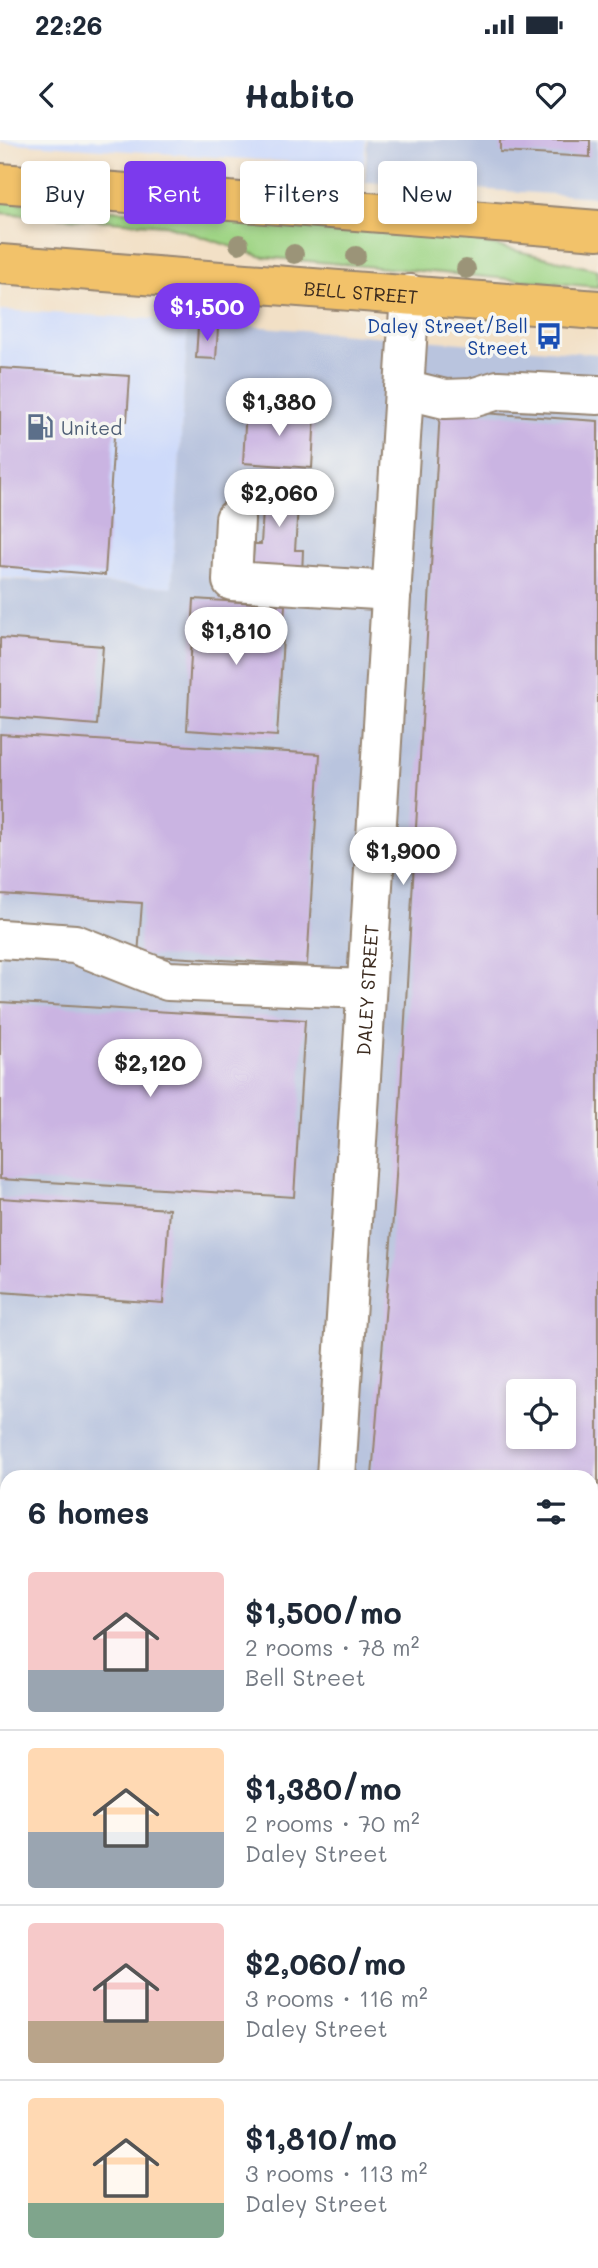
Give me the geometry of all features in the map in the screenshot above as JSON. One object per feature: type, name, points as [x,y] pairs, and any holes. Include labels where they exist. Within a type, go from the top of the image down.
[{"type":"highway","points":[[0,184],[598,230]]},
{"type":"highway","name":"BELL STREET","points":[[0,264],[598,310]]},
{"type":"street","name":"DALEY STREET","points":[[335,1470],[410,294]]},
{"type":"street","points":[[404,389],[445,399],[472,398],[498,390],[598,395]]},
{"type":"street","points":[[235,519],[232,581],[392,591]]},
{"type":"street","points":[[0,939],[75,944],[168,981],[366,989]]},
{"type":"shaded area","points":[[366,140],[364,167],[364,161],[277,161],[0,142]]},
{"type":"shaded area","points":[[367,140],[598,140],[598,197],[477,189],[477,161],[378,161],[378,183],[365,182]]},
{"type":"shaded area","points":[[0,310],[188,321],[172,587],[0,578]]},
{"type":"shaded area","points":[[188,321],[598,354],[598,1470],[0,1470],[0,579],[172,587]]},
{"type":"green space","points":[[0,201],[21,203],[21,215],[0,213]]},
{"type":"green space","points":[[110,210],[124,211],[124,222],[110,221]]},
{"type":"green space","points":[[226,219],[240,221],[240,224],[283,224],[467,239],[598,270],[598,287],[263,257],[166,225],[152,224],[226,224]]},
{"type":"building","points":[[500,140],[590,140],[590,157],[500,152]]},
{"type":"building","points":[[198,327],[218,328],[216,359],[196,358]]},
{"type":"building","points":[[0,368],[130,376],[127,421],[115,421],[105,575],[0,566]]},
{"type":"building","points":[[246,408],[315,412],[312,468],[243,463]]},
{"type":"building","points":[[440,410],[598,421],[598,1470],[372,1470],[395,1193]]},
{"type":"building","points":[[265,475],[300,477],[295,550],[303,550],[302,576],[252,573],[254,544],[261,544]]},
{"type":"building","points":[[194,599],[285,605],[277,736],[187,730]]},
{"type":"building","points":[[0,638],[103,646],[97,725],[0,717]]},
{"type":"building","points":[[0,734],[320,754],[307,965],[138,955],[142,903],[0,894]]},
{"type":"building","points":[[0,1002],[305,1020],[294,1197],[0,1179]]},
{"type":"building","points":[[0,1198],[169,1209],[163,1303],[0,1292]]},
{"type":"place","name":"Daley Street/Bell Street","points":[[549,336]]},
{"type":"place","name":"United","points":[[40,427]]}]
